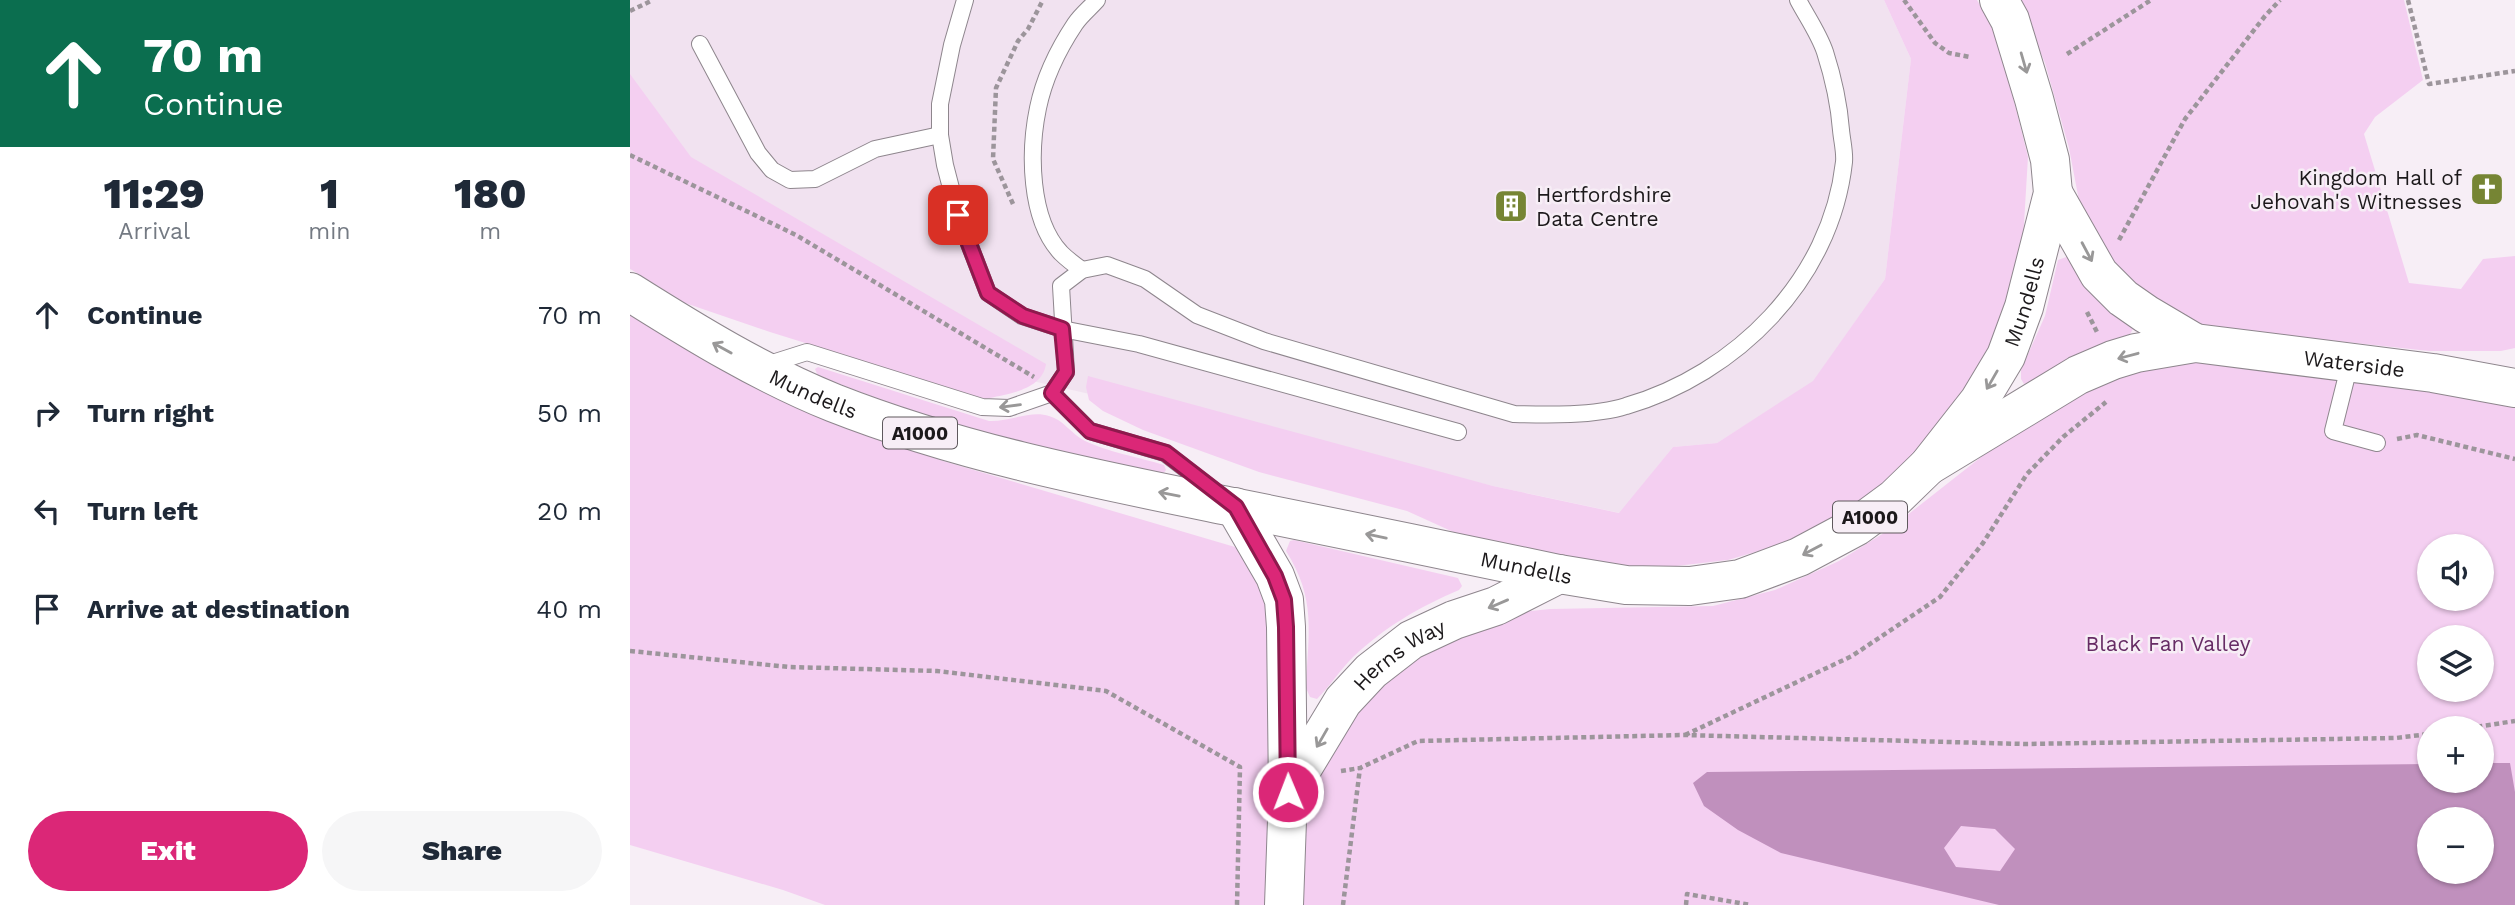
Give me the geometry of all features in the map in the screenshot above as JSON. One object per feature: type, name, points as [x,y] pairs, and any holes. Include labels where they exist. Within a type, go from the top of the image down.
[{"type":"main road","name":"Mundells","points":[[630,292],[693,332],[758,368],[900,427],[986,452],[1091,478],[1559,574],[1626,585],[1652,586],[1690,586],[1740,579],[1799,557],[1857,526],[1895,498],[1928,466],[1979,401],[2006,356],[2025,307],[2053,193],[2050,160],[2025,64],[2010,20],[1999,0]]},
{"type":"main road","name":"Waterside","points":[[2053,193],[2099,274],[2123,298],[2195,343]]},
{"type":"main road","name":"Waterside","points":[[1928,466],[2078,375],[2136,353],[2195,343],[2433,373],[2515,388]]},
{"type":"main road","name":"Herns Way","points":[[1236,507],[1275,576],[1284,600],[1288,792],[1284,905]]},
{"type":"main road","name":"Herns Way","points":[[1288,792],[1343,701],[1371,671],[1411,640],[1454,620],[1496,606],[1559,574]]},
{"type":"lane","points":[[965,0],[940,104],[940,135],[958,215],[988,293],[1023,316],[1062,329],[1139,344],[1458,432]]},
{"type":"lane","points":[[1082,270],[1060,252],[1046,229],[1035,197],[1032,158],[1038,107],[1054,63],[1076,22],[1097,0]]},
{"type":"lane","points":[[758,368],[807,352],[982,407],[1009,408],[1052,393],[1066,372],[1061,286],[1082,270],[1107,265],[1144,279],[1197,314],[1264,341],[1514,414],[1554,415],[1623,407],[1665,392],[1703,372],[1745,344],[1792,293],[1814,258],[1833,212],[1845,160],[1839,106],[1824,51],[1798,0]]},
{"type":"lane","points":[[700,44],[758,153],[772,170],[790,180],[815,179],[875,149],[940,135]]},
{"type":"lane","points":[[2350,363],[2333,431],[2377,443]]},
{"type":"lane","points":[[1052,393],[1090,431],[1166,453],[1236,507]]},
{"type":"path","points":[[630,11],[653,0]]},
{"type":"path","points":[[1015,208],[993,159],[996,88],[1018,41],[1028,29],[1043,0]]},
{"type":"path","points":[[1905,0],[1935,44],[1949,53],[1970,57]]},
{"type":"path","points":[[2067,54],[2151,0]]},
{"type":"path","points":[[2099,274],[2133,218],[2185,119],[2280,0]]},
{"type":"path","points":[[2408,0],[2429,84],[2515,71]]},
{"type":"path","points":[[630,155],[796,235],[1039,380],[1052,393]]},
{"type":"path","points":[[1685,735],[1852,656],[1940,597],[1983,543],[2027,474],[2063,437],[2120,390],[2125,383],[2113,360]]},
{"type":"path","points":[[2377,443],[2417,435],[2515,459]]},
{"type":"path","points":[[630,651],[789,667],[937,671],[1106,691],[1240,767],[1237,905]]},
{"type":"path","points":[[2494,724],[2515,721]]},
{"type":"path","points":[[1333,772],[1360,768],[1418,741],[1685,735],[2025,744],[2417,735]]},
{"type":"path","points":[[1343,905],[1360,768]]},
{"type":"path","points":[[1686,905],[1687,894],[1751,905]]},
{"type":"shaded area","points":[[630,0],[1884,0],[1911,59],[1885,279],[1813,382],[1717,443],[1673,447],[1620,513],[1493,486],[1002,374],[676,163],[630,98]]},
{"type":"shaded area","points":[[2494,763],[2510,763],[2515,792],[2515,905],[1999,905],[1781,853],[1738,830],[1704,806],[1693,783],[1707,772],[2417,764],[2417,793],[2494,793]],"holes":[[[1961,826],[1995,829],[2015,849],[2000,871],[1956,867],[1944,848]]]},
{"type":"green space","points":[[1884,0],[1977,0],[1992,27],[2006,69],[2028,157],[2023,240],[2010,298],[1989,355],[1912,462],[1850,508],[1779,545],[1728,560],[1659,568],[1602,567],[1471,540],[1407,511],[1259,472],[1143,430],[1103,411],[1089,400],[1086,387],[1088,376],[1493,486],[1619,513],[1673,447],[1717,443],[1813,381],[1885,279],[1911,59]]},
{"type":"green space","points":[[2018,0],[2404,0],[2423,80],[2375,117],[2364,134],[2409,283],[2461,289],[2483,259],[2515,256],[2515,348],[2501,351],[2429,351],[2216,328],[2171,316],[2110,269],[2080,206],[2069,148],[2045,63]]},
{"type":"green space","points":[[630,74],[691,157],[1046,364],[1038,380],[1022,390],[985,399],[685,303],[630,269]]},
{"type":"green space","points":[[2069,256],[2133,329],[2130,334],[2071,359],[2024,384],[2021,370],[2045,316],[2058,260]]},
{"type":"green space","points":[[630,312],[797,407],[943,461],[1235,547],[1254,562],[1276,615],[1267,905],[825,905],[630,845]]},
{"type":"green space","name":"Black Fan Valley","points":[[2195,361],[2316,374],[2515,405],[2515,905],[1302,905],[1305,827],[1309,800],[1324,760],[1378,679],[1503,614],[1550,609],[1713,606],[1775,590],[1839,561],[1887,531],[2050,403],[2082,383]]},
{"type":"green space","points":[[818,367],[989,421],[1035,414],[1049,416],[1093,445],[1164,465],[1166,470],[1162,475],[988,437],[818,376],[815,369]]},
{"type":"green space","points":[[1290,541],[1458,578],[1462,586],[1377,636],[1353,657],[1317,699],[1310,697],[1306,688],[1309,633],[1306,601],[1296,569],[1286,551]]},
{"type":"place","name":"Kingdom Hall of Jehovah's Witnesses","points":[[2487,189]]},
{"type":"place","name":"Hertfordshire Data Centre","points":[[1511,206]]},
{"type":"route","points":[[958,215],[988,293],[1023,316],[1062,329],[1066,372],[1052,393],[1090,431],[1166,453],[1236,507],[1264,555],[1284,600],[1288,792]]}]
